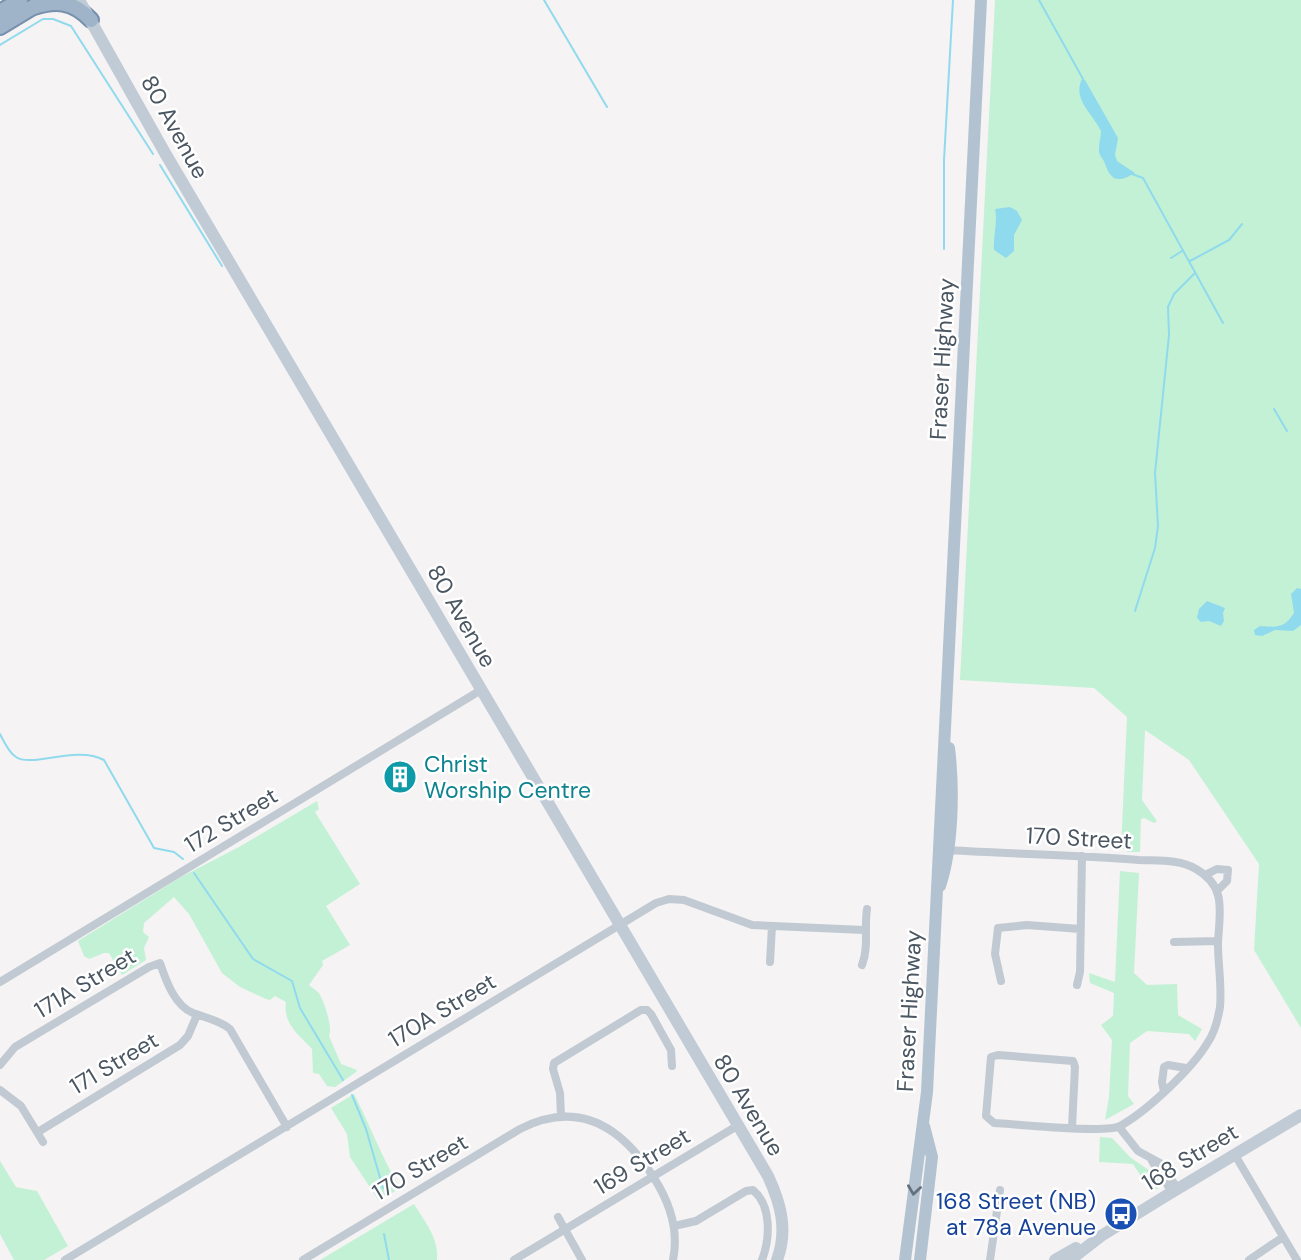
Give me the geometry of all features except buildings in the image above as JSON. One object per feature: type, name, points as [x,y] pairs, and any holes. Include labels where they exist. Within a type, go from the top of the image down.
[{"type":"highway","points":[[0,12],[45,0]]},
{"type":"highway","points":[[0,27],[25,4],[61,2],[72,5],[90,20]]},
{"type":"main road","name":"80 Avenue","points":[[79,0],[172,165],[768,1176],[778,1200],[783,1235],[777,1260]]},
{"type":"main road","name":"Fraser Highway","points":[[905,1260],[923,1123],[931,1025],[981,0]]},
{"type":"main road","name":"Fraser Highway","points":[[935,901],[948,863],[952,775],[945,720]]},
{"type":"main road","points":[[941,782],[946,786],[950,816]]},
{"type":"main road","name":"168 Street","points":[[1070,1260],[1101,1237],[1301,1115]]},
{"type":"main road","name":"Fraser Highway","points":[[920,1260],[932,1157],[923,1123]]},
{"type":"main road","name":"168 Street","points":[[1055,1260],[1101,1237]]},
{"type":"street","name":"172 Street","points":[[0,982],[481,690]]},
{"type":"street","name":"170 Street","points":[[948,850],[1184,864],[1205,875],[1217,869],[1228,870],[1227,881],[1216,891]]},
{"type":"street","points":[[1077,985],[1080,972],[1082,856]]},
{"type":"street","points":[[1072,1128],[1073,1061],[998,1055],[991,1057],[987,1103],[988,1120],[994,1122],[1072,1128],[1119,1127],[1164,1092],[1207,1045],[1220,1010],[1218,941],[1222,910],[1216,891],[1205,875]]},
{"type":"street","name":"170A Street","points":[[65,1260],[658,902],[678,899],[690,901],[750,924],[864,930]]},
{"type":"street","points":[[862,965],[866,948],[864,930],[867,909]]},
{"type":"street","points":[[1001,981],[995,954],[998,928],[1024,925],[1080,929]]},
{"type":"street","points":[[770,962],[772,926]]},
{"type":"street","points":[[1174,942],[1218,941]]},
{"type":"street","name":"171A Street","points":[[0,1065],[15,1047],[160,963],[178,1002],[187,1011],[197,1015]]},
{"type":"street","points":[[561,1116],[561,1093],[553,1069],[554,1063],[635,1013],[645,1010],[651,1014],[671,1050],[672,1066]]},
{"type":"street","points":[[197,1015],[230,1029],[287,1127]]},
{"type":"street","name":"171 Street","points":[[38,1132],[182,1043],[188,1037],[197,1015]]},
{"type":"street","points":[[1164,1092],[1164,1067],[1168,1065],[1186,1068]]},
{"type":"street","points":[[0,1090],[21,1106],[43,1142]]},
{"type":"street","name":"170 Street","points":[[303,1260],[520,1129],[561,1116],[598,1123],[618,1134],[636,1151],[669,1207],[674,1226]]},
{"type":"street","name":"169 Street","points":[[514,1260],[737,1126]]},
{"type":"street","points":[[1119,1127],[1135,1148],[1152,1161],[1175,1191]]},
{"type":"street","points":[[1235,1155],[1297,1260]]},
{"type":"street","points":[[673,1260],[674,1226],[696,1221],[746,1191],[753,1190],[761,1200],[767,1221],[767,1240],[762,1260]]},
{"type":"street","points":[[990,1260],[1000,1191]]},
{"type":"street","points":[[558,1216],[582,1260]]},
{"type":"street","points":[[1249,1260],[1283,1237]]},
{"type":"green space","points":[[995,0],[1301,0],[1301,1028],[1254,950],[1259,864],[1189,760],[1145,730],[1142,800],[1157,821],[1154,823],[1141,819],[1140,852],[1127,852],[1127,849],[1121,849],[1127,717],[1094,688],[960,680]]},
{"type":"green space","points":[[317,801],[319,809],[315,812],[360,884],[326,906],[350,945],[322,961],[323,965],[309,985],[318,992],[323,1001],[329,1020],[329,1036],[341,1064],[357,1070],[335,1087],[327,1086],[319,1074],[313,1073],[312,1049],[289,1023],[286,1002],[275,996],[270,1000],[266,999],[240,987],[222,973],[189,914],[174,897],[144,923],[143,932],[149,937],[144,948],[146,960],[122,975],[109,953],[89,959],[84,956],[78,941],[181,877],[239,847]]},
{"type":"green space","points":[[1120,871],[1139,873],[1134,973],[1147,985],[1177,984],[1178,1015],[1202,1029],[1195,1041],[1189,1034],[1147,1031],[1130,1043],[1128,1096],[1134,1104],[1105,1120],[1112,1040],[1101,1025],[1113,1016],[1114,993],[1090,983],[1089,973],[1115,982]]},
{"type":"green space","points":[[354,1094],[400,1188],[379,1201],[350,1157],[347,1134],[331,1108]]},
{"type":"green space","points":[[1100,1137],[1112,1138],[1131,1158],[1153,1173],[1160,1182],[1159,1188],[1151,1192],[1133,1164],[1099,1162]]},
{"type":"green space","points":[[0,1161],[16,1187],[37,1191],[68,1246],[44,1260],[14,1260],[0,1234]]},
{"type":"green space","points":[[414,1204],[434,1237],[437,1260],[320,1260]]},
{"type":"water","points":[[1082,79],[1118,138],[1115,155],[1117,161],[1135,173],[1116,179],[1107,170],[1099,151],[1101,131],[1080,93]]},
{"type":"water","points":[[1010,207],[1017,211],[1022,220],[1014,235],[1014,251],[1006,258],[994,250],[995,209]]},
{"type":"water","points":[[1297,588],[1301,589],[1301,625],[1293,631],[1275,630],[1262,636],[1255,635],[1254,630],[1260,626],[1280,626],[1287,622],[1294,613],[1291,594]]},
{"type":"water","points":[[1207,601],[1225,608],[1221,626],[1209,621],[1201,622],[1197,618],[1199,609]]},
{"type":"waterway","points":[[544,0],[607,107]]},
{"type":"waterway","points":[[944,249],[944,160],[953,0]]},
{"type":"waterway","points":[[1039,0],[1083,79]]},
{"type":"waterway","points":[[0,45],[43,19],[53,19],[71,26],[153,154]]},
{"type":"waterway","points":[[160,165],[222,266]]},
{"type":"waterway","points":[[1132,174],[1143,178],[1223,323]]},
{"type":"waterway","points":[[1190,261],[1229,240],[1242,224]]},
{"type":"waterway","points":[[1171,258],[1182,251]]},
{"type":"waterway","points":[[1135,611],[1155,548],[1158,526],[1155,473],[1169,335],[1168,307],[1174,294],[1195,273]]},
{"type":"waterway","points":[[1274,409],[1287,431]]},
{"type":"waterway","points":[[0,734],[11,753],[23,760],[68,755],[93,756],[104,760],[154,848],[174,852],[183,859]]},
{"type":"waterway","points":[[194,873],[253,959],[292,981],[300,1008],[343,1080]]},
{"type":"waterway","points":[[352,1095],[366,1129],[383,1188]]},
{"type":"waterway","points":[[384,1234],[389,1260]]},
{"type":"place","name":"Christ Worship Centre","points":[[400,777]]},
{"type":"place","name":"168 Street (NB) at 78a Avenue","points":[[1121,1214]]}]
